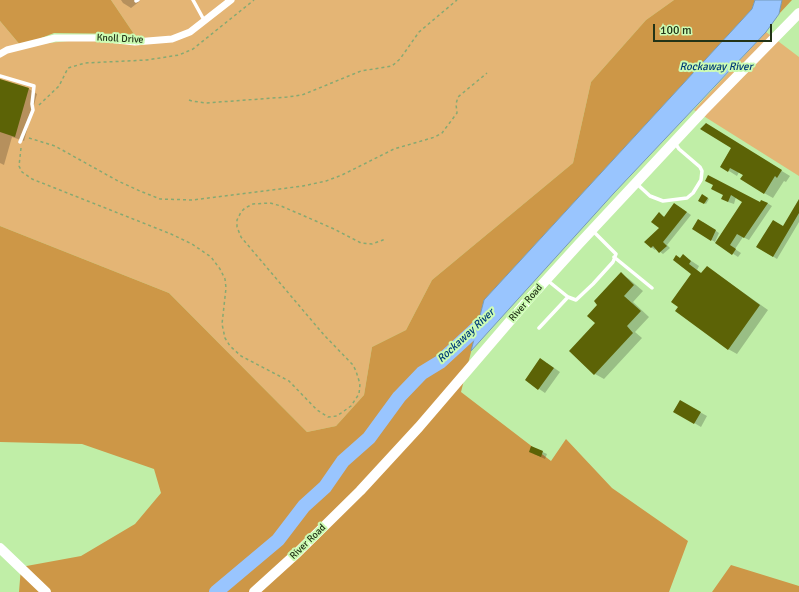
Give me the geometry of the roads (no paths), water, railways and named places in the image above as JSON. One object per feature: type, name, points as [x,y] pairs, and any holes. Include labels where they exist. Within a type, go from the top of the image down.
[{"type":"street","name":"Knoll Drive","points":[[0,54],[6,50],[55,38],[98,38],[135,42],[172,39],[190,32],[231,0]]},
{"type":"street","name":"River Road","points":[[254,592],[297,553],[360,491],[419,427],[592,230],[675,142],[797,19]]},
{"type":"street","points":[[0,548],[46,592]]},
{"type":"lane","points":[[193,0],[204,21]]},
{"type":"lane","points":[[0,76],[34,86],[32,104],[33,110],[20,142]]},
{"type":"lane","points":[[636,184],[650,196],[663,201],[687,198],[693,193],[701,180],[702,170],[679,149],[675,142]]},
{"type":"lane","points":[[547,280],[568,298],[576,300],[613,262],[616,254],[592,230]]},
{"type":"lane","points":[[614,257],[652,288]]},
{"type":"lane","points":[[539,328],[568,298]]},
{"type":"water","name":"Rockaway River","points":[[755,0],[782,0],[779,14],[766,32],[614,193],[471,351],[484,300],[752,9]]},
{"type":"waterway","name":"Rockaway River","points":[[216,592],[278,540],[304,506],[325,487],[343,461],[369,438],[399,397],[422,373],[440,362],[490,316]]}]
